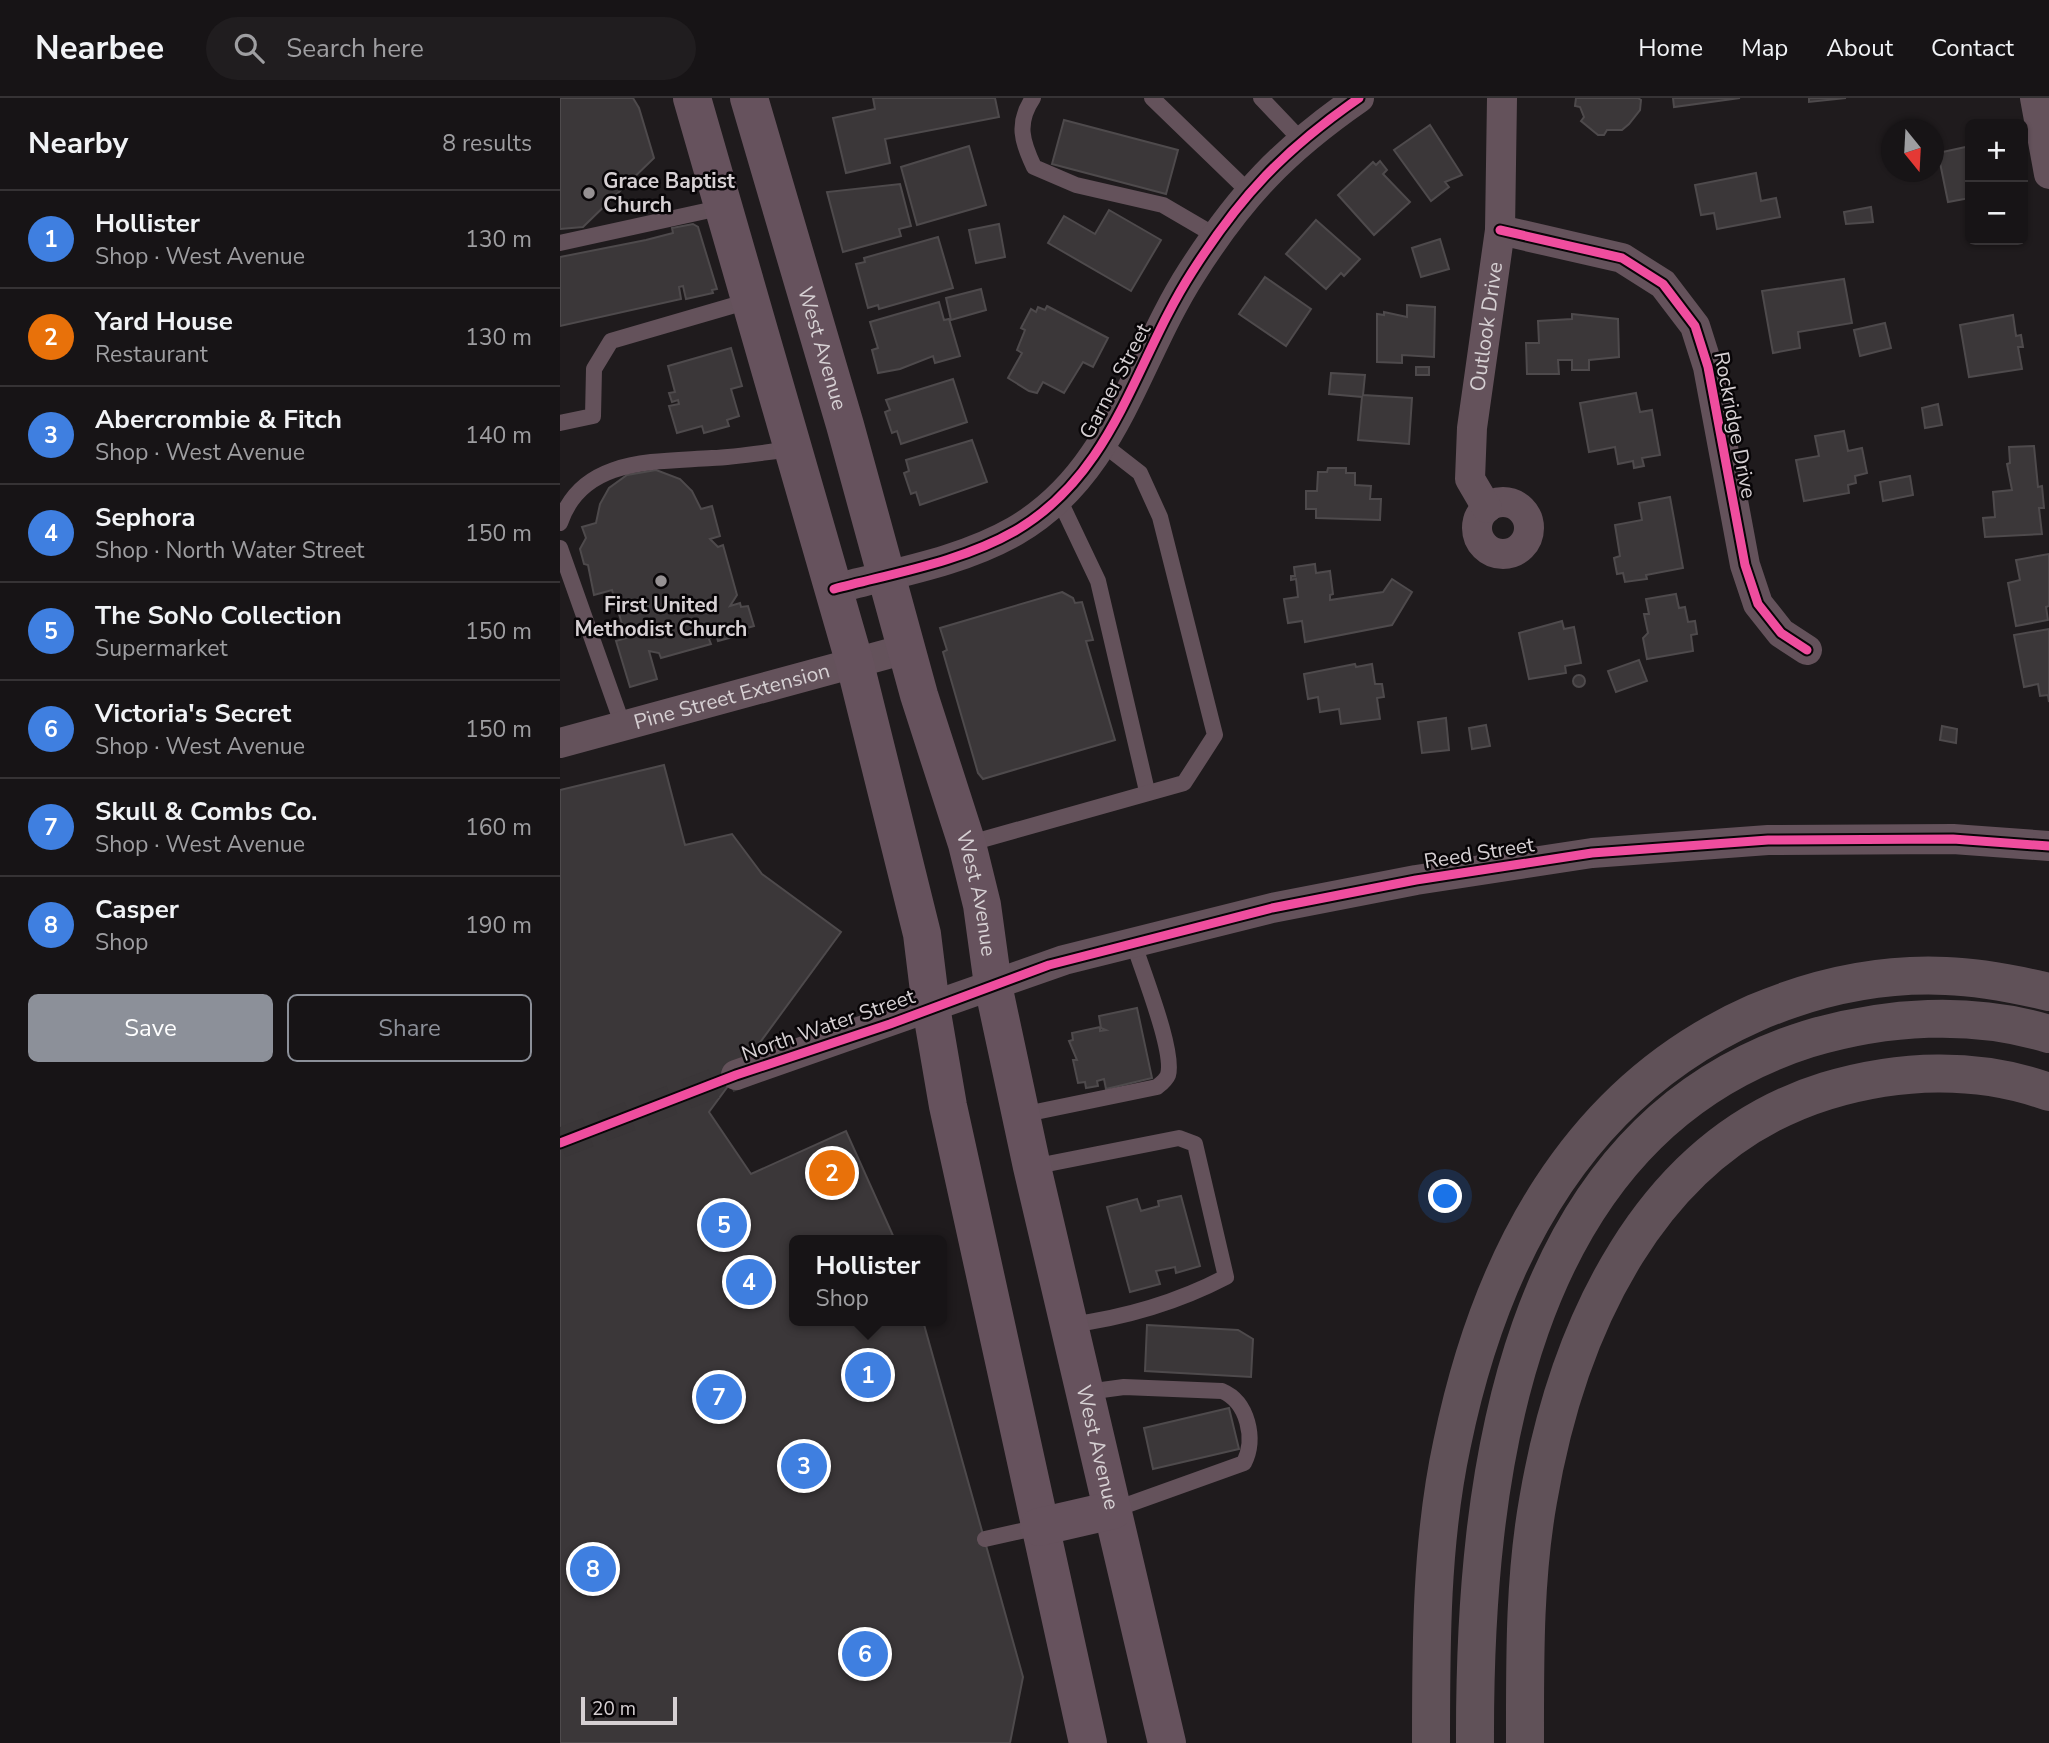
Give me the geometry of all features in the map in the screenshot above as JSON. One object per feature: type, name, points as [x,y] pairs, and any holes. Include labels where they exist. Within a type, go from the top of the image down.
[{"type":"highway","points":[[1431,1743],[1438,1540],[1458,1419],[1477,1346],[1497,1292],[1544,1198],[1575,1152],[1610,1112],[1649,1076],[1691,1046],[1782,1002],[1833,986],[1890,977],[1947,975],[2000,981],[2049,992]]},
{"type":"highway","points":[[1475,1743],[1480,1580],[1489,1496],[1506,1402],[1535,1310],[1581,1220],[1609,1179],[1641,1142],[1712,1084],[1754,1060],[1797,1043],[1843,1029],[1893,1020],[1944,1019],[1999,1023],[2049,1034]]},
{"type":"highway","points":[[1525,1743],[1526,1637],[1532,1548],[1553,1427],[1570,1374],[1605,1290],[1653,1212],[1681,1179],[1742,1128],[1777,1110],[1853,1083],[1896,1075],[1944,1073],[1990,1076],[2049,1092]]},
{"type":"main road","points":[[692,98],[855,664],[922,934],[930,1007],[951,1120],[1088,1743]]},
{"type":"main road","name":"West Avenue","points":[[749,98],[845,425],[906,649],[967,844],[982,905],[993,985],[1032,1167],[1087,1392],[1167,1743]]},
{"type":"main road","points":[[1039,1527],[1113,1510]]},
{"type":"street","name":"Garner Street","points":[[834,589],[957,556],[1004,536],[1059,499],[1104,445],[1190,274],[1248,191],[1301,140],[1359,98]]},
{"type":"street","name":"Outlook Drive","points":[[1487,508],[1470,479],[1472,428],[1500,230],[1502,98]]},
{"type":"street","points":[[2035,98],[2049,174]]},
{"type":"street","name":"Rockridge Drive","points":[[1500,230],[1622,258],[1663,284],[1695,326],[1708,367],[1745,565],[1758,604],[1781,633],[1807,650]]},
{"type":"street","name":"Pine Street Extension","points":[[560,743],[906,649]]},
{"type":"street","name":"Reed Street","points":[[930,1007],[1133,941],[1285,905],[1592,853],[1768,840],[1953,839],[2049,846]]},
{"type":"street","name":"North Water Street","points":[[736,1075],[930,1007]]},
{"type":"lane","points":[[1033,98],[1026,109],[1022,140],[1034,167],[1076,185],[1163,205],[1216,236]]},
{"type":"lane","points":[[1152,98],[1248,191]]},
{"type":"lane","points":[[1261,98],[1301,140]]},
{"type":"lane","points":[[560,243],[724,207]]},
{"type":"lane","points":[[560,423],[593,416],[594,369],[611,341],[752,300]]},
{"type":"lane","points":[[967,844],[1147,791],[1184,783],[1215,735],[1160,517],[1140,473],[1104,445]]},
{"type":"lane","points":[[560,523],[577,494],[594,477],[625,466],[650,460],[712,458],[794,449]]},
{"type":"lane","points":[[1059,499],[1098,581],[1147,791]]},
{"type":"lane","points":[[560,548],[623,726]]},
{"type":"lane","points":[[1021,1115],[1157,1087],[1167,1078],[1170,1065],[1166,1042],[1133,941]]},
{"type":"lane","points":[[1032,1167],[1179,1138],[1195,1144],[1226,1278],[1201,1290],[1108,1320],[1069,1325]]},
{"type":"lane","points":[[1087,1392],[1124,1387],[1222,1391],[1235,1396],[1243,1408],[1251,1449],[1244,1463],[1113,1510]]},
{"type":"lane","points":[[985,1539],[1039,1527]]},
{"type":"building","name":"Grace Baptist Church","points":[[560,98],[633,98],[639,108],[654,158],[583,227],[560,229]]},
{"type":"building","points":[[873,98],[995,98],[999,117],[885,139],[890,163],[846,173],[833,118],[875,109]]},
{"type":"building","points":[[1576,98],[1638,98],[1641,100],[1640,110],[1622,130],[1607,130],[1604,135],[1598,135],[1581,121],[1584,117],[1580,107],[1575,106]]},
{"type":"building","points":[[1673,98],[1740,98],[1674,107]]},
{"type":"building","points":[[1809,98],[1846,98],[1809,102]]},
{"type":"building","points":[[1064,120],[1178,150],[1166,194],[1052,164]]},
{"type":"building","points":[[1430,125],[1462,175],[1445,182],[1449,187],[1431,201],[1394,150]]},
{"type":"building","points":[[969,146],[986,205],[917,225],[901,167]]},
{"type":"building","points":[[1965,147],[1965,199],[1948,202],[1944,182],[1944,152]]},
{"type":"building","points":[[1380,161],[1387,170],[1383,174],[1410,202],[1374,235],[1338,195],[1373,162],[1376,165]]},
{"type":"building","points":[[1756,173],[1761,201],[1776,198],[1780,217],[1717,229],[1714,213],[1701,215],[1695,185]]},
{"type":"building","points":[[900,184],[911,226],[899,229],[901,236],[843,252],[827,192]]},
{"type":"building","points":[[1871,207],[1873,222],[1846,224],[1844,212]]},
{"type":"building","points":[[1109,210],[1161,240],[1131,291],[1048,243],[1064,216],[1095,234]]},
{"type":"building","points":[[1316,220],[1360,259],[1344,276],[1341,273],[1326,289],[1286,254]]},
{"type":"building","points":[[693,224],[698,227],[717,289],[712,290],[713,293],[686,299],[683,286],[679,287],[681,299],[560,326],[560,257],[646,240],[673,233],[672,228]]},
{"type":"building","points":[[999,224],[1005,257],[976,263],[969,230]]},
{"type":"building","points":[[938,237],[953,288],[879,309],[878,305],[868,308],[856,264],[865,262],[864,258]]},
{"type":"building","points":[[1440,239],[1449,269],[1421,277],[1412,248]]},
{"type":"building","points":[[1265,277],[1311,309],[1286,346],[1239,314]]},
{"type":"building","points":[[1844,279],[1852,323],[1798,332],[1800,348],[1773,353],[1762,291]]},
{"type":"building","points":[[981,289],[986,310],[951,320],[946,298]]},
{"type":"building","points":[[939,302],[944,320],[949,319],[960,356],[935,363],[933,356],[900,369],[878,373],[872,350],[878,348],[870,322]]},
{"type":"building","points":[[1407,305],[1435,307],[1434,357],[1402,355],[1402,363],[1377,362],[1377,314],[1384,315],[1384,312],[1407,317]]},
{"type":"building","points":[[1047,306],[1108,338],[1093,367],[1083,362],[1064,393],[1043,382],[1037,393],[1029,391],[1008,378],[1022,353],[1017,350],[1025,330],[1021,328],[1031,309],[1036,312],[1038,307],[1045,310]]},
{"type":"building","points":[[1572,314],[1618,319],[1619,357],[1589,360],[1589,370],[1572,370],[1572,360],[1558,360],[1559,374],[1527,374],[1526,343],[1539,343],[1538,321],[1572,319]]},
{"type":"building","points":[[2013,315],[2016,336],[2021,335],[2023,347],[2018,347],[2022,369],[1969,377],[1960,325]]},
{"type":"building","points":[[1885,323],[1891,348],[1860,356],[1854,330]]},
{"type":"building","points":[[731,348],[742,386],[731,389],[739,416],[727,420],[729,426],[704,433],[702,426],[677,433],[669,406],[679,404],[678,400],[672,402],[669,393],[675,392],[668,366]]},
{"type":"building","points":[[1416,367],[1429,367],[1429,375],[1416,375]]},
{"type":"building","points":[[1331,373],[1365,375],[1363,395],[1412,398],[1409,444],[1358,440],[1362,397],[1329,394]]},
{"type":"building","points":[[953,379],[967,422],[901,444],[897,431],[892,433],[885,412],[890,410],[886,400]]},
{"type":"building","points":[[1636,393],[1640,412],[1652,410],[1660,455],[1642,458],[1644,466],[1634,468],[1633,461],[1618,464],[1615,447],[1589,452],[1580,403]]},
{"type":"building","points":[[1938,404],[1942,425],[1925,428],[1922,408]]},
{"type":"building","points":[[1844,431],[1848,451],[1862,448],[1867,473],[1855,476],[1856,483],[1848,485],[1849,493],[1804,501],[1796,460],[1819,456],[1815,436]]},
{"type":"building","points":[[972,440],[987,482],[920,505],[916,492],[911,494],[904,473],[909,471],[906,460]]},
{"type":"building","points":[[2034,446],[2038,487],[2042,486],[2044,508],[2039,508],[2042,534],[1985,537],[1983,518],[1995,517],[1993,492],[2012,490],[2007,464],[2010,463],[2009,447]]},
{"type":"building","points":[[1328,468],[1346,468],[1346,473],[1355,473],[1355,485],[1371,486],[1370,499],[1381,499],[1380,520],[1316,518],[1316,509],[1306,509],[1306,491],[1317,491],[1318,472],[1327,472]]},
{"type":"building","name":"First United Methodist Church","points":[[656,470],[680,479],[692,491],[701,509],[712,506],[720,536],[710,539],[718,547],[723,545],[737,595],[730,606],[740,603],[741,607],[748,606],[754,626],[747,628],[748,633],[718,641],[716,634],[709,639],[711,644],[661,658],[659,653],[649,651],[657,679],[630,687],[616,641],[626,638],[612,590],[594,595],[588,565],[584,564],[580,549],[586,538],[582,527],[596,523],[600,504],[609,488],[627,475]]},
{"type":"building","points":[[1910,476],[1913,495],[1883,501],[1880,482]]},
{"type":"building","points":[[1670,497],[1683,568],[1646,575],[1647,579],[1625,582],[1623,573],[1617,574],[1614,558],[1620,556],[1615,525],[1642,520],[1639,503]]},
{"type":"building","points":[[2049,554],[2049,606],[2046,607],[2048,620],[2016,626],[2008,583],[2020,580],[2016,560]]},
{"type":"building","points":[[1315,564],[1316,573],[1330,571],[1333,594],[1330,595],[1330,600],[1383,592],[1392,579],[1412,592],[1392,625],[1305,642],[1302,621],[1288,623],[1284,599],[1298,597],[1296,579],[1291,580],[1291,576],[1295,576],[1294,567]]},
{"type":"building","points":[[1062,592],[1073,598],[1075,603],[1082,602],[1093,640],[1086,641],[1115,740],[983,779],[978,773],[943,652],[947,650],[940,628]]},
{"type":"building","points":[[1676,594],[1679,608],[1685,607],[1688,622],[1695,621],[1697,634],[1691,635],[1693,651],[1647,659],[1643,638],[1648,633],[1644,614],[1649,614],[1646,599]]},
{"type":"building","points":[[1562,621],[1564,629],[1574,627],[1581,663],[1565,666],[1566,673],[1529,679],[1519,633]]},
{"type":"building","points":[[2049,629],[2049,702],[2048,695],[2040,696],[2038,684],[2024,687],[2014,635]]},
{"type":"building","points":[[1639,660],[1647,681],[1616,692],[1608,671]]},
{"type":"building","points":[[1355,664],[1356,667],[1372,664],[1375,684],[1382,684],[1384,697],[1377,698],[1380,719],[1341,724],[1339,709],[1320,712],[1318,697],[1308,699],[1304,674]]},
{"type":"building","points":[[1579,675],[1585,681],[1579,687],[1573,681]]},
{"type":"building","points":[[1446,718],[1449,750],[1422,753],[1418,722]]},
{"type":"building","points":[[1486,725],[1490,746],[1472,749],[1469,728]]},
{"type":"building","points":[[1942,726],[1957,729],[1956,743],[1940,740]]},
{"type":"building","points":[[664,765],[685,845],[732,834],[762,874],[841,932],[709,1112],[751,1174],[846,1131],[893,1235],[789,1235],[789,1326],[924,1326],[1023,1677],[1010,1743],[560,1743],[560,790]]},
{"type":"building","points":[[1137,1008],[1152,1078],[1106,1089],[1104,1079],[1097,1081],[1098,1086],[1086,1088],[1085,1082],[1078,1083],[1073,1060],[1077,1060],[1069,1041],[1073,1040],[1072,1033],[1100,1027],[1100,1031],[1106,1030],[1101,1028],[1099,1016]]},
{"type":"building","points":[[1181,1196],[1200,1266],[1176,1273],[1175,1267],[1156,1271],[1160,1284],[1130,1292],[1107,1207],[1137,1199],[1141,1211],[1159,1206],[1158,1201]]},
{"type":"building","points":[[1147,1325],[1238,1330],[1253,1339],[1251,1377],[1145,1371]]},
{"type":"building","points":[[1229,1408],[1239,1449],[1153,1469],[1144,1428]]},
{"type":"tunnel","points":[[560,1143],[736,1075]]},
{"type":"cycle path","points":[[834,589],[927,566],[972,551],[1015,531],[1049,507],[1077,479],[1100,447],[1172,307],[1192,272],[1228,220],[1286,156],[1359,98]]},
{"type":"cycle path","points":[[1500,230],[1622,258],[1663,284],[1695,326],[1708,367],[1745,565],[1758,604],[1781,633],[1807,650]]},
{"type":"cycle path","points":[[560,1143],[736,1075],[890,1024],[1049,965],[1272,908],[1416,880],[1592,853],[1768,840],[1953,839],[2049,846]]},
{"type":"place","name":"Grace Baptist Church","points":[[589,193]]},
{"type":"place","name":"First United Methodist Church","points":[[661,581]]},
{"type":"place","name":"Yard House","points":[[832,1173]]},
{"type":"place","name":"The SoNo Collection","points":[[724,1225]]},
{"type":"place","name":"Sephora","points":[[749,1282]]},
{"type":"place","name":"Hollister","points":[[868,1375]]},
{"type":"place","name":"Skull & Combs Co.","points":[[719,1397]]},
{"type":"place","name":"Abercrombie & Fitch","points":[[804,1466]]},
{"type":"place","name":"Casper","points":[[593,1569]]},
{"type":"place","name":"Victoria's Secret","points":[[865,1654]]}]
